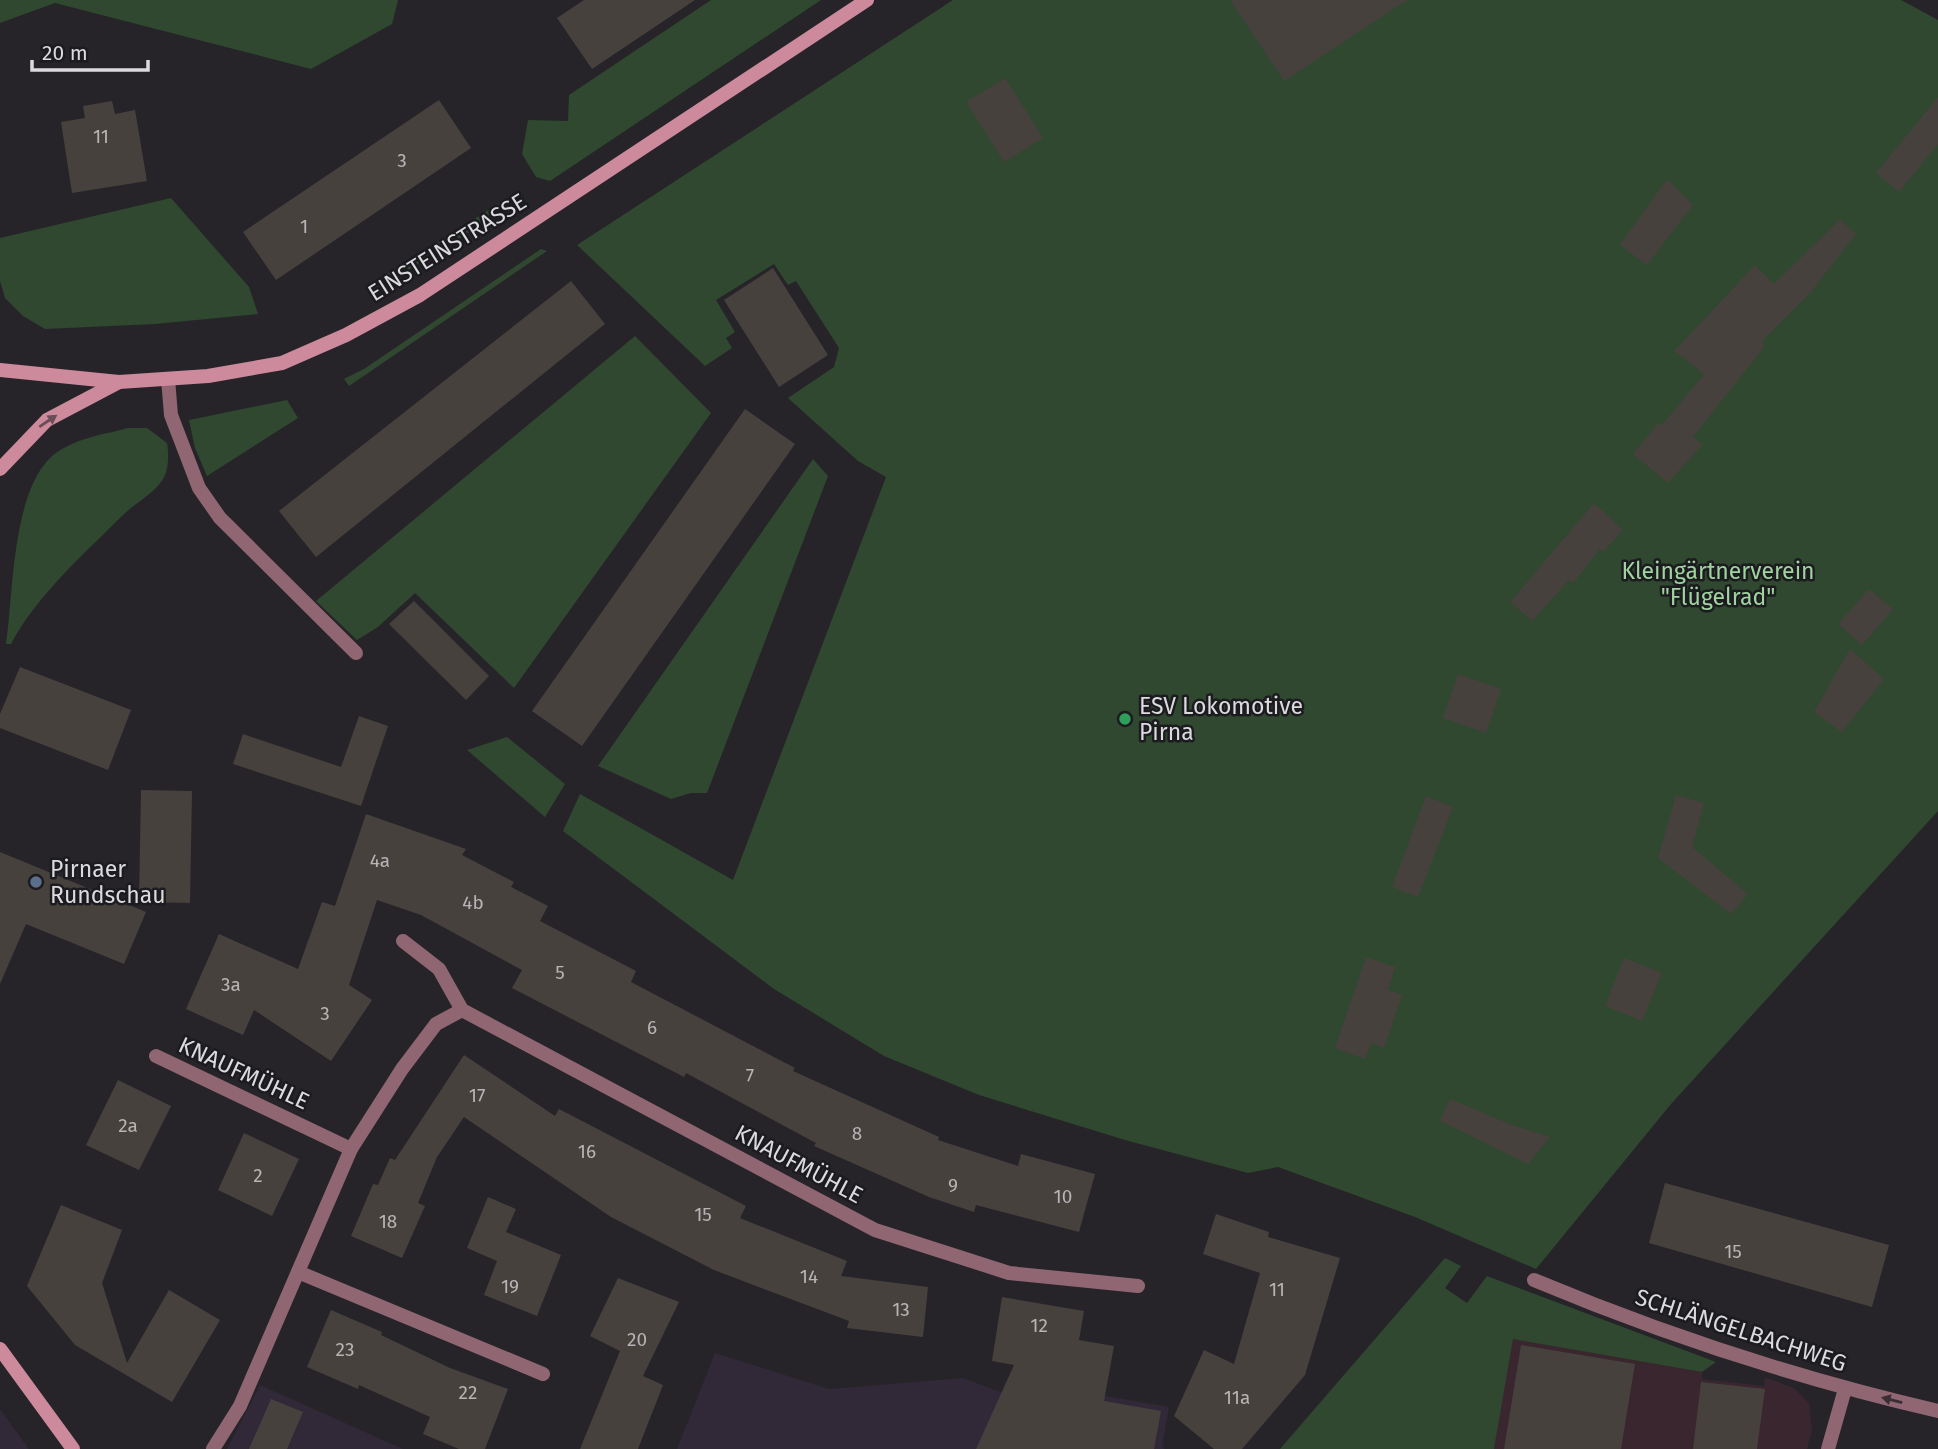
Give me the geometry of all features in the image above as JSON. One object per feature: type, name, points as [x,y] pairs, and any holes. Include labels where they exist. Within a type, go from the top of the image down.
[{"type":"main road","name":"EINSTEINSTRASSE","points":[[0,370],[119,382],[208,376],[282,363],[346,335],[420,295],[867,0]]},
{"type":"main road","points":[[0,469],[47,420],[119,382]]},
{"type":"main road","points":[[0,1349],[73,1449]]},
{"type":"street","points":[[168,379],[171,415],[199,488],[220,518],[356,653]]},
{"type":"street","points":[[213,1449],[240,1406],[351,1149],[402,1069],[436,1024],[462,1010],[439,969],[403,941]]},
{"type":"street","name":"KNAUFMÜHLE","points":[[462,1010],[875,1230],[1009,1273],[1138,1286]]},
{"type":"street","name":"KNAUFMÜHLE","points":[[156,1056],[351,1149]]},
{"type":"street","points":[[298,1272],[543,1374]]},
{"type":"street","name":"SCHLÄNGELBACHWEG","points":[[1534,1280],[1603,1309],[1735,1356],[1845,1389],[1938,1411]]},
{"type":"street","points":[[1828,1449],[1845,1389]]},
{"type":"shaded area","points":[[1512,1338],[1702,1372],[1702,1379],[1764,1386],[1765,1377],[1794,1388],[1809,1403],[1812,1430],[1807,1449],[1494,1449]]},
{"type":"shaded area","points":[[715,1353],[829,1389],[963,1378],[1092,1426],[1100,1395],[1169,1407],[1162,1447],[1164,1449],[677,1449]]},
{"type":"shaded area","points":[[260,1385],[403,1449],[227,1449]]},
{"type":"shaded area","points":[[0,1409],[29,1449],[0,1449]]},
{"type":"green space","points":[[0,0],[398,0],[392,24],[311,69],[55,3],[0,23]]},
{"type":"green space","points":[[711,0],[821,0],[550,181],[536,177],[522,154],[528,120],[568,121],[569,95]]},
{"type":"green space","name":"Kleingärtnerverein \"Flügelrad\"","points":[[953,0],[1901,0],[1938,20],[1938,811],[1671,1104],[1536,1269],[1415,1217],[1278,1167],[1248,1173],[1125,1140],[979,1095],[884,1056],[774,989],[563,831],[580,794],[733,880],[886,477],[858,461],[788,398],[834,367],[839,348],[796,281],[788,285],[774,264],[716,300],[735,332],[726,338],[732,348],[705,366],[577,245]]},
{"type":"green space","points":[[171,198],[249,287],[258,314],[155,324],[45,329],[23,316],[5,298],[0,281],[0,238]]},
{"type":"green space","points":[[500,203],[494,217],[371,293],[366,287]]},
{"type":"green space","points":[[541,249],[547,251],[349,386],[344,379],[364,369]]},
{"type":"green space","points":[[635,336],[711,413],[514,688],[415,593],[378,627],[357,640],[316,601]]},
{"type":"green space","points":[[287,400],[298,418],[207,476],[195,448],[189,420]]},
{"type":"green space","points":[[128,428],[147,428],[167,443],[168,461],[163,479],[62,576],[34,609],[11,644],[6,644],[18,538],[33,484],[45,463],[62,449],[86,439]]},
{"type":"green space","points":[[813,459],[828,476],[707,793],[691,793],[671,799],[598,766]]},
{"type":"green space","points":[[507,737],[565,784],[545,817],[467,750]]},
{"type":"green space","points":[[1445,1258],[1461,1266],[1445,1288],[1467,1303],[1487,1276],[1716,1362],[1702,1372],[1513,1339],[1494,1449],[1280,1449]]},
{"type":"building","points":[[584,0],[695,0],[592,69],[557,18]]},
{"type":"building","points":[[1230,0],[1407,0],[1284,81]]},
{"type":"building","points":[[1005,78],[1043,138],[1004,162],[966,102]]},
{"type":"building","points":[[1938,97],[1938,144],[1899,192],[1876,173]]},
{"type":"building","points":[[439,100],[471,148],[276,280],[243,232]]},
{"type":"building","points":[[112,101],[115,114],[135,110],[147,181],[72,193],[61,122],[85,118],[83,106]]},
{"type":"building","points":[[1667,179],[1693,205],[1647,265],[1620,245]]},
{"type":"building","points":[[1840,219],[1856,234],[1810,293],[1764,339],[1762,343],[1765,346],[1693,437],[1702,445],[1668,483],[1633,454],[1659,422],[1662,425],[1704,374],[1674,351],[1755,265],[1774,284]]},
{"type":"building","points":[[773,268],[828,355],[779,387],[724,300]]},
{"type":"building","points":[[571,281],[605,324],[316,557],[279,511]]},
{"type":"building","points":[[745,409],[795,444],[582,746],[532,711]]},
{"type":"building","points":[[1594,503],[1623,530],[1603,552],[1600,549],[1573,583],[1569,580],[1532,621],[1510,602]]},
{"type":"building","points":[[1869,589],[1893,609],[1862,645],[1838,624]]},
{"type":"building","points":[[414,601],[489,676],[466,700],[389,624]]},
{"type":"building","points":[[1850,649],[1884,679],[1842,732],[1814,712]]},
{"type":"building","points":[[20,667],[131,710],[108,770],[0,728],[0,714]]},
{"type":"building","points":[[1458,674],[1501,689],[1486,733],[1443,718]]},
{"type":"building","points":[[359,716],[388,726],[361,806],[233,764],[243,734],[341,767]]},
{"type":"building","points":[[141,790],[192,791],[190,903],[139,902]]},
{"type":"building","points":[[1676,795],[1704,803],[1692,847],[1748,894],[1731,914],[1658,858]]},
{"type":"building","points":[[1426,796],[1453,807],[1418,897],[1392,887]]},
{"type":"building","points":[[366,814],[466,849],[462,855],[514,882],[511,887],[548,906],[540,921],[636,971],[631,982],[795,1068],[793,1071],[939,1137],[938,1140],[1018,1166],[1021,1154],[1095,1174],[1079,1232],[976,1205],[974,1212],[929,1197],[814,1146],[816,1143],[686,1073],[684,1077],[512,988],[522,970],[421,915],[377,900],[349,985],[372,1000],[331,1061],[254,1010],[243,1035],[186,1009],[219,934],[298,969],[322,902],[335,906]]},
{"type":"building","name":"Pirnaer Rundschau","points":[[0,852],[146,912],[124,964],[26,924],[0,984]]},
{"type":"building","points":[[1366,957],[1395,967],[1388,990],[1402,995],[1384,1048],[1371,1043],[1365,1059],[1335,1048]]},
{"type":"building","points":[[1624,958],[1662,973],[1642,1021],[1605,1006]]},
{"type":"building","points":[[464,1055],[555,1116],[559,1109],[746,1206],[740,1218],[847,1261],[841,1276],[928,1287],[923,1337],[847,1328],[849,1321],[714,1270],[611,1217],[464,1117],[437,1157],[418,1203],[425,1206],[402,1258],[351,1236],[373,1184],[378,1185],[390,1158],[395,1160]]},
{"type":"building","points":[[118,1080],[171,1106],[139,1170],[86,1145]]},
{"type":"building","points":[[1450,1099],[1512,1125],[1550,1137],[1528,1164],[1440,1121]]},
{"type":"building","points":[[244,1133],[299,1159],[272,1216],[218,1190]]},
{"type":"building","points":[[1665,1183],[1889,1245],[1872,1307],[1649,1243]]},
{"type":"building","points":[[488,1197],[516,1209],[506,1232],[561,1255],[537,1316],[484,1295],[497,1261],[467,1248]]},
{"type":"building","points":[[61,1205],[122,1230],[102,1283],[127,1363],[169,1290],[220,1320],[172,1402],[75,1345],[27,1286]]},
{"type":"building","points":[[1216,1214],[1269,1232],[1268,1237],[1340,1258],[1305,1375],[1242,1449],[1214,1449],[1174,1416],[1204,1350],[1234,1364],[1260,1273],[1203,1254]]},
{"type":"building","points":[[618,1278],[679,1302],[643,1376],[663,1385],[638,1449],[580,1449],[620,1351],[590,1336]]},
{"type":"building","points":[[1002,1297],[1084,1311],[1079,1340],[1114,1346],[1104,1401],[1161,1411],[1154,1449],[976,1449],[1014,1365],[992,1361]]},
{"type":"building","points":[[331,1310],[382,1332],[381,1335],[450,1368],[508,1389],[485,1449],[459,1449],[423,1434],[430,1417],[359,1385],[358,1389],[307,1367]]},
{"type":"building","points":[[1521,1345],[1635,1364],[1621,1449],[1504,1449]]},
{"type":"building","points":[[1701,1382],[1765,1389],[1757,1449],[1693,1449]]},
{"type":"building","points":[[271,1399],[303,1412],[287,1449],[249,1449]]},
{"type":"place","name":"ESV Lokomotive Pirna","points":[[1125,719]]},
{"type":"place","name":"Pirnaer Rundschau","points":[[36,882]]}]
